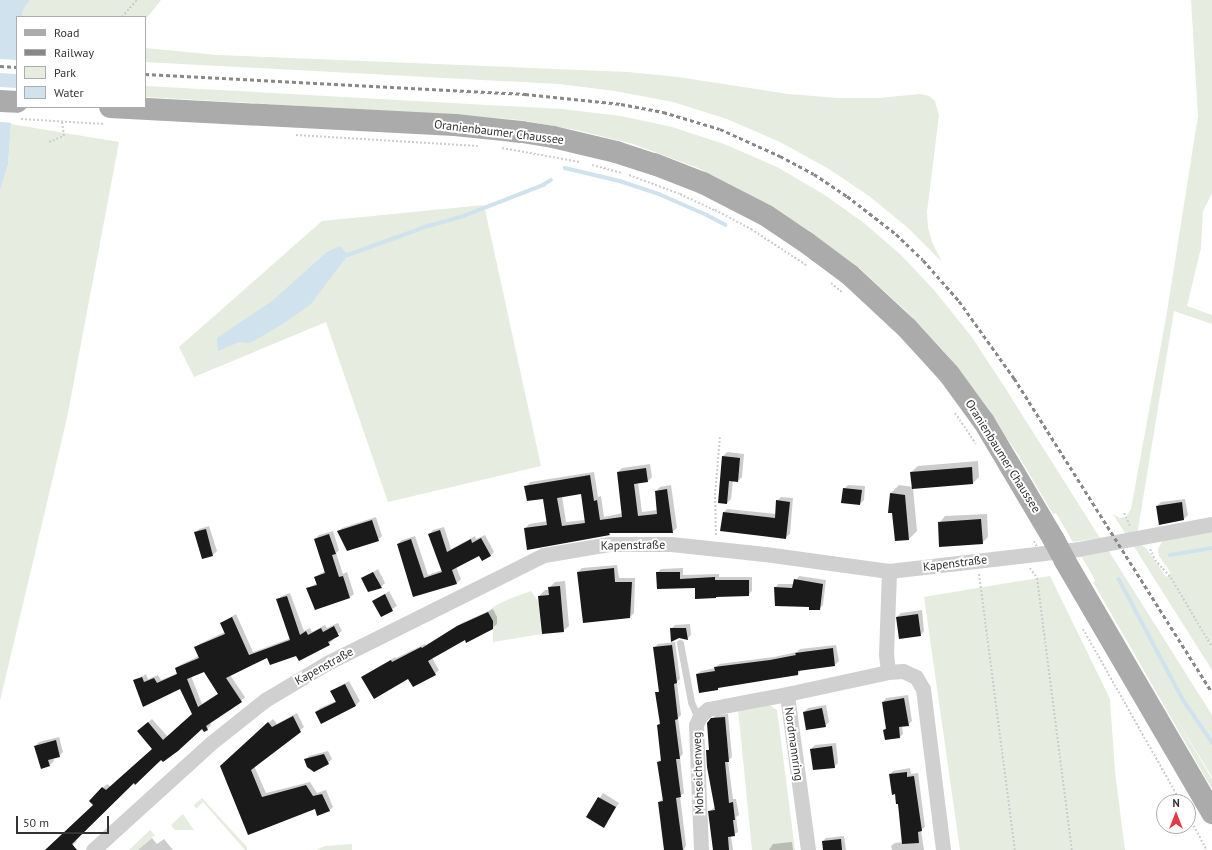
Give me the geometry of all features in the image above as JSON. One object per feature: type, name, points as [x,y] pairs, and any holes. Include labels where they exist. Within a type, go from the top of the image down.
[{"type":"main road","points":[[0,101],[16,110]]},
{"type":"main road","name":"Oranienbaumer Chaussee","points":[[109,116],[455,125],[522,132],[553,137],[616,152],[654,164],[703,183],[761,213],[807,243],[850,275],[907,328],[949,374],[984,422],[1044,540],[1066,561],[1212,813]]},
{"type":"street","name":"Kapenstraße","points":[[94,850],[211,743],[265,700],[327,663],[544,555],[610,544],[671,544],[888,571],[1078,549],[1212,524]]},
{"type":"street","points":[[888,571],[886,654],[888,672]]},
{"type":"street","name":"Nordmannring","points":[[808,850],[787,694],[888,672],[903,671],[916,677],[923,689],[943,850]]},
{"type":"street","name":"Mohseichenweg","points":[[701,850],[696,725],[700,716],[708,709],[787,694]]},
{"type":"lane","points":[[680,643],[691,702],[695,712],[700,716]]},
{"type":"path","points":[[123,16],[137,0]]},
{"type":"path","points":[[16,110],[49,121],[109,116]]},
{"type":"path","points":[[49,142],[64,136],[62,121]]},
{"type":"path","points":[[295,135],[481,146]]},
{"type":"path","points":[[495,148],[584,163],[651,183],[708,207],[751,229],[809,267]]},
{"type":"path","points":[[826,280],[849,298]]},
{"type":"path","points":[[952,409],[977,446]]},
{"type":"path","points":[[715,549],[715,496],[720,437]]},
{"type":"path","points":[[1031,535],[1044,540]]},
{"type":"path","points":[[1021,555],[1037,578],[1072,850]]},
{"type":"path","points":[[976,561],[1015,850]]},
{"type":"path","points":[[1171,578],[1212,647]]},
{"type":"path","points":[[1082,627],[1176,794]]},
{"type":"path","points":[[1196,830],[1207,850]]},
{"type":"green space","points":[[30,0],[161,0],[146,19],[146,16],[22,16],[23,10]]},
{"type":"green space","points":[[1191,0],[1212,0],[1212,193],[1203,211],[1201,248],[1187,306],[1212,315],[1212,324],[1174,311],[1137,535],[1126,535],[1113,514],[1120,518],[1126,517],[1131,509],[1167,312],[1198,116]]},
{"type":"green space","points":[[146,48],[217,55],[628,72],[678,77],[788,94],[838,98],[879,98],[920,94],[929,96],[935,101],[939,115],[927,212],[928,228],[932,242],[942,262],[907,227],[869,196],[829,169],[780,142],[727,119],[673,102],[615,91],[559,84],[146,62]]},
{"type":"green space","points":[[146,86],[562,109],[621,116],[672,127],[724,144],[777,167],[823,194],[864,223],[901,255],[934,290],[971,336],[1100,538],[1073,542],[1056,513],[1053,514],[1017,453],[948,356],[907,312],[859,268],[805,228],[756,198],[698,168],[633,144],[576,130],[520,120],[460,115],[146,97]]},
{"type":"green space","points":[[11,124],[119,142],[67,418],[0,701],[0,191],[8,165]]},
{"type":"green space","points":[[484,205],[541,466],[388,502],[326,322],[194,377],[179,347],[322,221]]},
{"type":"green space","points":[[1212,531],[1212,670],[1133,545],[1138,543],[1146,548],[1166,577],[1171,573],[1159,556],[1158,549],[1163,540]]},
{"type":"green space","points":[[1108,550],[1212,715],[1212,777],[1171,710],[1212,779],[1212,789],[1093,582],[1095,581],[1094,578],[1080,554]]},
{"type":"green space","points":[[1050,576],[1110,699],[1115,772],[1125,850],[960,850],[924,597]]},
{"type":"green space","points":[[531,591],[539,602],[541,634],[493,642],[493,621],[488,612],[493,607],[509,599]]},
{"type":"green space","points":[[766,703],[777,710],[795,850],[752,850],[738,709]]},
{"type":"green space","points":[[202,798],[247,847],[247,850],[245,850],[203,802],[196,809],[194,805]]},
{"type":"green space","points":[[183,814],[194,830],[175,830],[171,825]]},
{"type":"green space","points":[[150,830],[155,835],[138,850],[129,850]]},
{"type":"green space","points":[[352,844],[352,850],[316,850],[325,846]]},
{"type":"water","points":[[0,0],[30,0],[23,10],[22,16],[16,16],[16,103],[11,124],[8,165],[0,191]]},
{"type":"water","points":[[340,246],[348,255],[311,304],[281,325],[250,343],[239,342],[218,351],[217,338],[272,301],[327,252]]},
{"type":"pier","points":[[0,59],[16,60],[16,74],[0,73]]},
{"type":"pier","points":[[0,87],[16,88],[17,108],[13,123],[0,122]]},
{"type":"building","points":[[722,456],[740,458],[738,482],[729,481],[727,504],[718,503]]},
{"type":"building","points":[[972,467],[973,484],[912,489],[910,472]]},
{"type":"building","points":[[646,468],[648,482],[634,484],[638,516],[657,514],[655,491],[667,489],[673,533],[609,533],[610,535],[527,550],[524,528],[547,525],[543,499],[527,501],[524,486],[590,475],[594,501],[597,500],[600,520],[622,517],[617,472]],"holes":[[[581,494],[585,523],[562,526],[557,498]]]},
{"type":"building","points":[[843,488],[862,490],[860,505],[841,503]]},
{"type":"building","points":[[890,493],[905,495],[909,540],[895,541],[892,513],[888,513]]},
{"type":"building","points":[[776,500],[790,502],[786,539],[720,531],[723,512],[775,518]]},
{"type":"building","points":[[1182,502],[1184,520],[1159,525],[1156,506]]},
{"type":"building","points":[[981,519],[983,544],[939,547],[938,522]]},
{"type":"building","points":[[372,520],[379,541],[347,551],[337,531]]},
{"type":"building","points":[[206,529],[213,556],[202,559],[194,532]]},
{"type":"building","points":[[440,530],[447,552],[471,539],[472,543],[481,538],[491,556],[482,561],[479,556],[452,570],[457,584],[413,597],[397,544],[411,539],[424,578],[442,572],[428,534]]},
{"type":"building","points":[[329,534],[336,554],[332,555],[339,577],[343,576],[350,598],[315,610],[306,588],[317,585],[314,577],[325,573],[314,539]]},
{"type":"building","points":[[614,568],[615,582],[632,582],[630,618],[583,623],[577,572]]},
{"type":"building","points":[[373,572],[382,588],[368,592],[361,578]]},
{"type":"building","points":[[656,572],[680,572],[680,579],[715,577],[715,580],[749,580],[749,596],[695,599],[695,588],[657,589]]},
{"type":"building","points":[[794,579],[823,584],[820,610],[809,610],[809,607],[775,606],[774,587],[792,588]]},
{"type":"building","points":[[560,586],[564,632],[542,634],[538,596],[549,595],[548,587]]},
{"type":"building","points":[[385,594],[393,611],[381,617],[372,601]]},
{"type":"building","points":[[287,596],[300,635],[306,631],[308,635],[321,628],[323,632],[334,626],[339,636],[328,642],[330,645],[299,661],[296,656],[270,665],[267,658],[226,678],[242,702],[206,726],[208,730],[204,732],[202,729],[178,751],[163,762],[161,760],[135,785],[134,783],[72,844],[77,850],[45,850],[93,805],[89,801],[102,787],[106,790],[152,749],[137,731],[148,722],[163,740],[192,714],[180,689],[143,707],[133,680],[142,677],[144,682],[154,678],[157,683],[177,674],[175,668],[199,658],[194,647],[225,634],[220,623],[232,617],[249,655],[290,640],[276,599]],"holes":[[[204,672],[218,694],[198,707],[187,679]]]},
{"type":"building","points":[[488,612],[493,621],[493,629],[466,643],[465,640],[428,661],[436,675],[413,687],[408,679],[374,699],[361,677],[391,660],[392,662],[421,647],[422,648],[457,626]]},
{"type":"building","points":[[918,614],[921,636],[899,639],[896,617]]},
{"type":"building","points":[[670,628],[686,628],[688,640],[679,638],[671,642]]},
{"type":"building","points":[[672,645],[677,683],[674,684],[678,719],[675,720],[680,759],[676,759],[681,797],[676,798],[683,850],[664,850],[658,802],[663,801],[657,762],[661,761],[657,725],[660,724],[655,692],[659,692],[653,647]]},
{"type":"building","points":[[833,648],[835,666],[798,671],[798,675],[718,688],[718,690],[699,693],[696,674],[715,671],[714,667],[770,660],[796,655],[795,653]]},
{"type":"building","points":[[345,684],[356,706],[321,724],[315,712],[336,702],[330,691]]},
{"type":"building","points":[[904,698],[909,726],[899,727],[900,738],[885,740],[883,730],[886,729],[882,702]]},
{"type":"building","points":[[822,708],[826,727],[806,730],[803,712]]},
{"type":"building","points":[[293,716],[301,732],[251,770],[262,797],[306,785],[313,796],[322,794],[330,811],[317,816],[315,809],[248,835],[220,766],[268,722],[272,727]]},
{"type":"building","points":[[725,717],[729,762],[725,762],[729,803],[733,802],[735,836],[728,837],[729,850],[713,850],[708,811],[715,810],[707,767],[706,750],[709,750],[707,723],[711,718]]},
{"type":"building","points":[[56,740],[60,757],[48,760],[50,766],[41,769],[34,746]]},
{"type":"building","points":[[832,746],[835,768],[813,770],[810,749]]},
{"type":"building","points":[[324,754],[329,764],[314,772],[307,767],[304,759]]},
{"type":"building","points":[[907,772],[907,777],[914,776],[922,831],[918,832],[919,843],[902,844],[898,804],[896,804],[895,794],[892,795],[889,774]]},
{"type":"building","points":[[598,797],[616,807],[604,828],[586,817]]},
{"type":"building","points":[[841,839],[842,850],[823,850],[822,841]]},
{"type":"waterway","points":[[565,168],[620,181],[659,194],[726,225]]},
{"type":"waterway","points":[[348,255],[425,227],[464,216],[543,185],[551,180]]},
{"type":"waterway","points":[[1170,555],[1212,548]]},
{"type":"waterway","points":[[1119,579],[1184,701],[1212,742]]},
{"type":"railway","points":[[0,66],[16,67]]},
{"type":"railway","points":[[146,74],[525,94],[621,104],[663,112],[720,129],[780,156],[814,174],[847,196],[896,234],[923,260],[959,301],[1014,378],[1212,692]]}]
